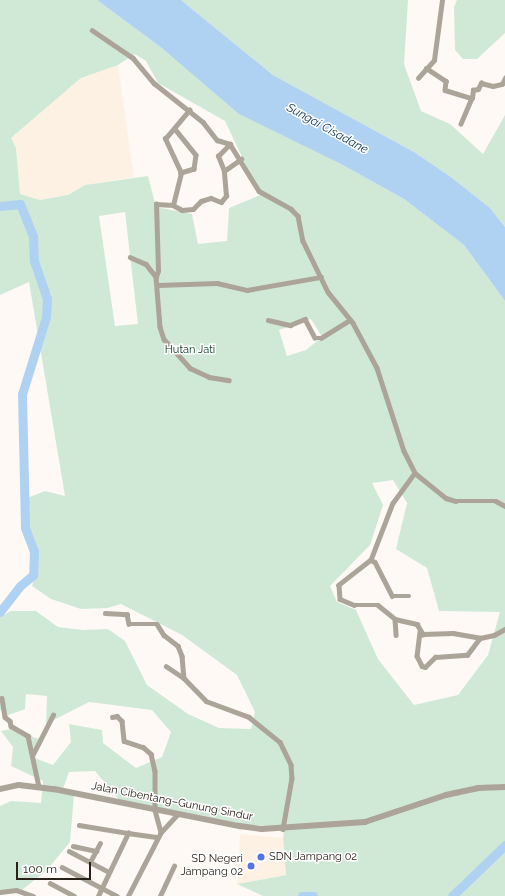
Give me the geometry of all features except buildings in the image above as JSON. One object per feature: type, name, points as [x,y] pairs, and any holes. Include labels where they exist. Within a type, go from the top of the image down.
[{"type":"street","points":[[418,78],[434,60],[442,0]]},
{"type":"street","points":[[92,30],[133,58],[154,83],[189,110],[217,140],[230,144],[241,159],[259,191],[291,209],[298,216],[303,241],[328,292],[350,320],[377,368],[404,451],[415,473],[446,498],[496,502],[505,506]]},
{"type":"street","points":[[426,68],[446,81],[445,90],[472,98]]},
{"type":"street","points":[[461,124],[472,98],[473,90],[478,89],[481,83],[494,86],[502,84],[505,78]]},
{"type":"street","points":[[173,205],[181,173],[165,138],[175,129],[189,110]]},
{"type":"street","points":[[175,129],[196,155],[194,169],[181,173]]},
{"type":"street","points":[[156,277],[158,271],[156,204],[173,205],[182,210],[193,209],[201,201],[211,198],[222,202],[226,196],[224,171],[218,156],[230,144]]},
{"type":"street","points":[[224,171],[241,159]]},
{"type":"street","points":[[130,257],[146,264],[156,277],[158,285],[160,327],[164,340],[190,368],[209,377],[229,380]]},
{"type":"street","points":[[158,285],[216,283],[247,290],[321,277]]},
{"type":"street","points":[[268,320],[276,324],[290,325],[305,319],[314,338],[321,338],[350,320]]},
{"type":"street","points":[[415,473],[393,503],[371,560],[339,585],[338,594],[343,601],[354,605],[378,605],[395,619],[417,624],[420,632],[417,656],[422,666],[425,666],[435,657],[467,655],[480,638]]},
{"type":"street","points":[[371,560],[376,562],[392,596],[409,596]]},
{"type":"street","points":[[104,613],[127,614],[130,624],[158,624],[164,635],[178,646],[182,656],[184,678]]},
{"type":"street","points":[[395,619],[396,635]]},
{"type":"street","points":[[420,632],[453,632],[480,638],[494,635],[505,629]]},
{"type":"street","points":[[166,666],[184,678],[206,701],[249,717],[280,742],[291,765],[292,778],[283,829]]},
{"type":"street","points":[[2,698],[5,717],[10,721],[11,726],[28,736],[39,787]]},
{"type":"street","points":[[32,756],[54,715]]},
{"type":"street","points":[[112,717],[117,716],[122,721],[124,742],[143,747],[151,754],[155,771],[155,810],[160,834]]},
{"type":"street","name":"Jalan Cibentang–Gunung Sindur","points":[[0,789],[19,785],[39,787],[243,827],[283,829],[365,822],[446,795],[478,788],[505,787]]},
{"type":"street","points":[[128,896],[160,834],[178,814]]},
{"type":"street","points":[[79,825],[128,833],[160,834]]},
{"type":"street","points":[[98,896],[128,833]]},
{"type":"street","points":[[90,862],[100,843]]},
{"type":"street","points":[[73,846],[96,851]]},
{"type":"street","points":[[69,852],[109,872]]},
{"type":"street","points":[[160,896],[174,866]]},
{"type":"street","points":[[62,867],[117,896]]},
{"type":"street","points":[[50,883],[74,896]]},
{"type":"street","points":[[0,892],[16,890],[34,896]]},
{"type":"shaded area","points":[[118,65],[134,177],[85,185],[68,195],[40,200],[20,194],[16,148],[11,138],[81,78]]},
{"type":"shaded area","name":"SDN Jampang 02","points":[[240,834],[283,838],[286,875],[237,884]]},
{"type":"green space","name":"Hutan Jati","points":[[0,0],[97,0],[163,49],[339,163],[404,199],[464,245],[505,301],[505,896],[263,896],[237,884],[286,875],[283,838],[292,786],[282,827],[235,824],[120,801],[95,771],[69,772],[63,789],[74,795],[70,842],[47,870],[22,890],[0,893],[0,806],[11,801],[41,803],[43,781],[11,766],[13,747],[1,731],[11,729],[39,739],[32,757],[53,765],[71,742],[69,724],[102,730],[103,743],[136,768],[162,757],[171,732],[152,710],[89,702],[46,724],[47,696],[26,694],[25,709],[6,716],[0,709],[0,617],[11,611],[36,611],[58,627],[83,630],[108,629],[125,641],[147,685],[188,714],[219,728],[251,729],[255,712],[237,675],[182,635],[121,604],[107,608],[81,609],[51,599],[32,586],[36,571],[22,522],[22,500],[45,491],[65,496],[29,282],[0,295]],"holes":[[[135,54],[146,61],[158,83],[225,121],[260,195],[229,208],[227,241],[198,244],[192,214],[156,207],[148,176],[85,185],[68,195],[40,200],[20,194],[16,148],[11,138],[81,78],[118,65]],[[125,212],[138,324],[115,326],[99,216]],[[311,319],[322,337],[306,350],[287,356],[279,330]],[[393,480],[407,503],[396,549],[427,568],[439,611],[500,612],[488,655],[458,695],[414,705],[378,659],[356,610],[337,602],[330,586],[370,545],[383,505],[372,483]]]},
{"type":"green space","points":[[181,0],[408,0],[404,64],[421,111],[450,124],[483,154],[505,115],[505,227],[490,208],[451,177],[414,152],[273,75]]},
{"type":"green space","points":[[457,0],[505,0],[505,33],[477,59],[463,59],[455,50],[454,7]]},
{"type":"water","name":"Sungai Cisadane","points":[[97,0],[181,0],[273,75],[414,152],[451,177],[490,208],[505,227],[505,301],[464,245],[404,199],[339,163],[239,114],[163,49]]},
{"type":"waterway","points":[[0,206],[20,204],[33,237],[34,261],[47,298],[46,317],[22,394],[25,528],[34,551],[33,575],[20,586],[0,612]]},
{"type":"waterway","points":[[452,896],[505,845]]},
{"type":"waterway","points":[[302,896],[313,896]]},
{"type":"place","name":"SDN Jampang 02","points":[[261,857]]},
{"type":"place","name":"SD Negeri Jampang 02","points":[[251,866]]}]
